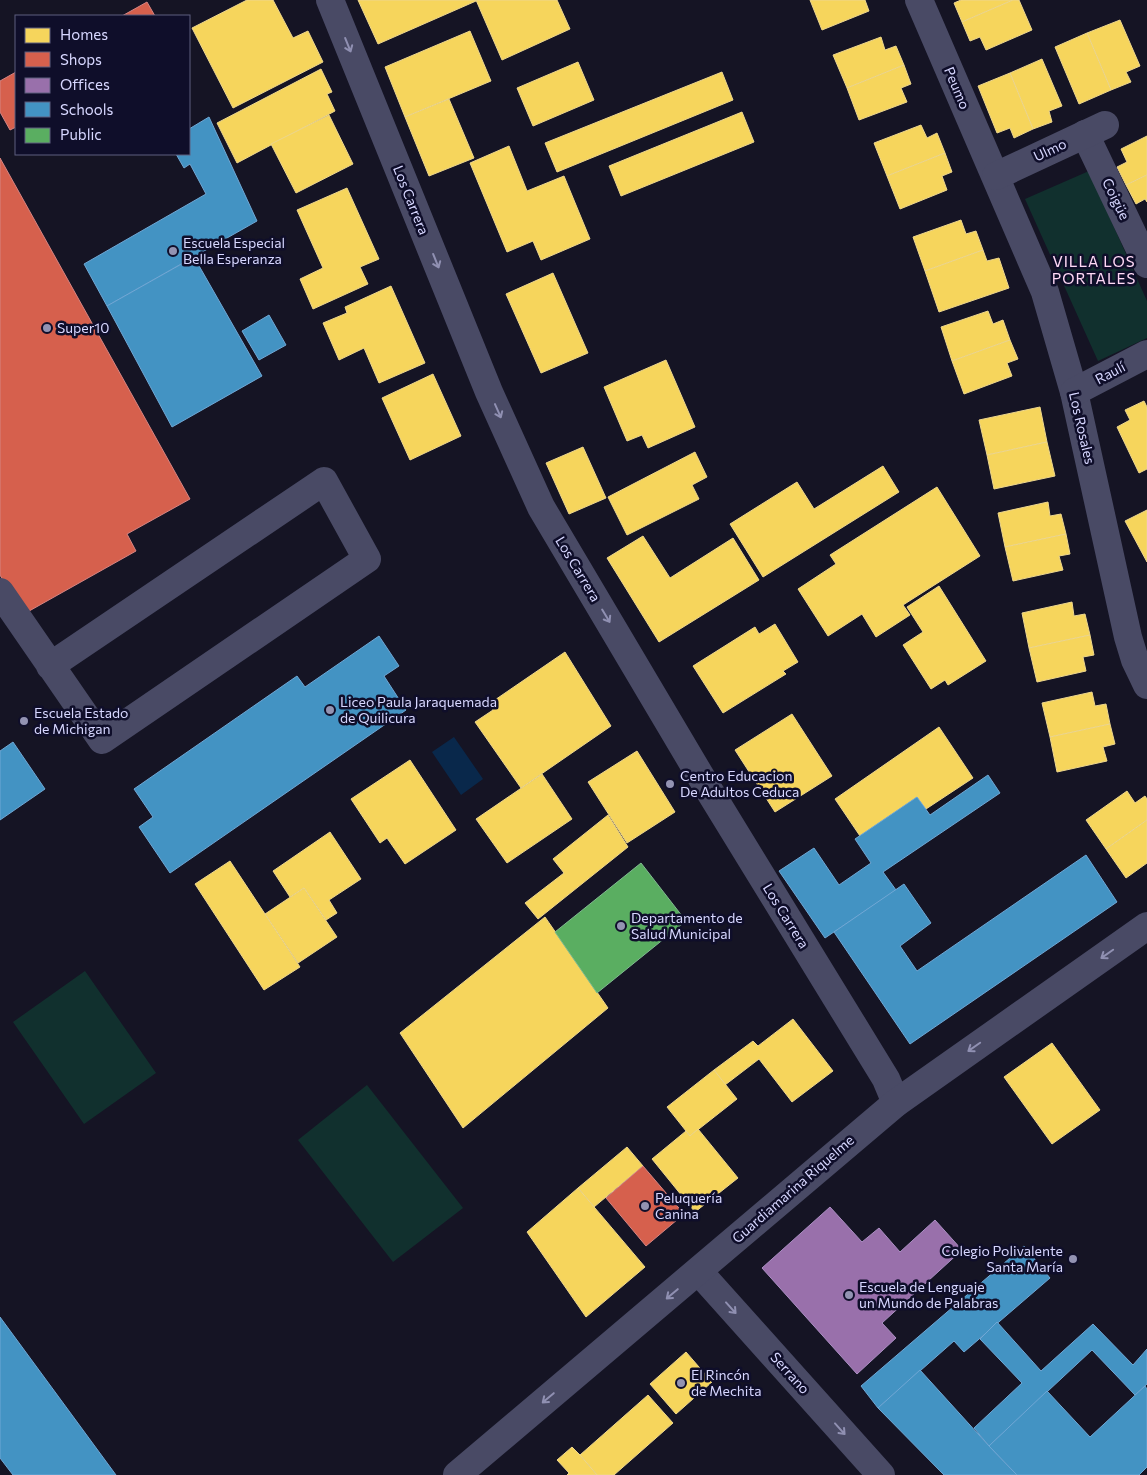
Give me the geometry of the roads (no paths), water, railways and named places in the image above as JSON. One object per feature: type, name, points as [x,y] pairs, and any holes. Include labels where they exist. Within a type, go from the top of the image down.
[{"type":"street","name":"Los Carrera","points":[[330,0],[489,392],[541,507],[707,787],[886,1079],[896,1103]]},
{"type":"street","name":"Peumo","points":[[919,0],[996,176]]},
{"type":"street","name":"Ulmo","points":[[996,176],[1095,130]]},
{"type":"street","name":"Coigüe","points":[[1095,130],[1147,264]]},
{"type":"street","name":"Los Rosales","points":[[996,176],[1045,292],[1074,392],[1138,631],[1136,660],[1147,685]]},
{"type":"street","name":"Raulí","points":[[1074,392],[1147,354]]},
{"type":"street","points":[[0,592],[50,666],[102,740],[367,559],[324,481],[50,666]]},
{"type":"street","name":"Guardiamarina Riquelme","points":[[457,1475],[699,1272],[796,1186],[896,1103],[1147,926]]},
{"type":"street","name":"Serrano","points":[[699,1272],[882,1475]]},
{"type":"water","points":[[454,737],[483,779],[461,795],[432,752]]},
{"type":"place","name":"Escuela Especial Bella Esperanza","points":[[173,251]]},
{"type":"place","name":"Super10","points":[[47,328]]},
{"type":"place","name":"Liceo Paula Jaraquemada de Quilicura","points":[[330,710]]},
{"type":"place","name":"Escuela Estado de Michigan","points":[[24,721]]},
{"type":"place","name":"Centro Educacion De Adultos Ceduca","points":[[670,784]]},
{"type":"place","name":"Departamento de Salud Municipal","points":[[621,926]]},
{"type":"place","name":"Peluquería Canina","points":[[645,1206]]},
{"type":"place","name":"Colegio Polivalente Santa María","points":[[1073,1259]]},
{"type":"place","name":"Escuela de Lenguaje un Mundo de Palabras","points":[[849,1295]]},
{"type":"place","name":"El Rincón de Mechita","points":[[681,1383]]},
{"type":"district","name":"VILLA LOS PORTALES","points":[[1094,270]]}]
